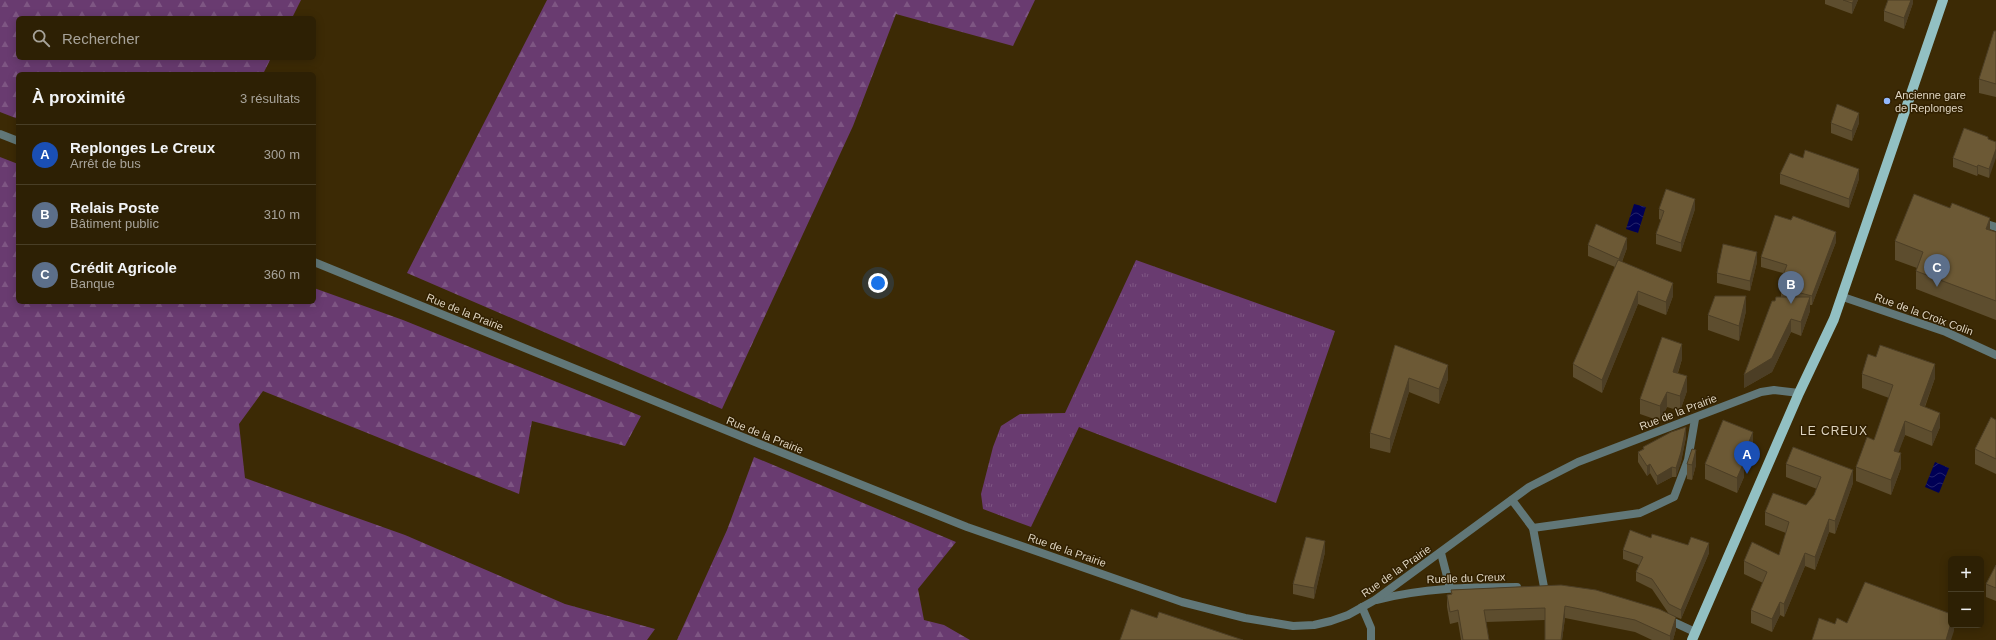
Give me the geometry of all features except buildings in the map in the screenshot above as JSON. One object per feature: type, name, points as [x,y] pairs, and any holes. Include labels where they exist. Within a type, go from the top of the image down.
[{"type":"main road","points":[[1694,636],[1799,393],[1830,330],[1843,297],[1943,0]]},
{"type":"street","points":[[0,134],[16,140]]},
{"type":"street","points":[[1969,218],[1996,227]]},
{"type":"street","name":"Rue de la Prairie","points":[[316,263],[967,527],[1182,602],[1245,618],[1293,626],[1314,625],[1331,621],[1375,600],[1529,487],[1578,462],[1694,419],[1761,392],[1774,390],[1799,393]]},
{"type":"street","name":"Rue de la Croix Colin","points":[[1843,297],[1946,332],[1996,355]]},
{"type":"street","points":[[1533,528],[1640,513],[1674,497],[1688,460],[1694,419]]},
{"type":"street","points":[[1512,500],[1533,528],[1536,587]]},
{"type":"street","points":[[1441,553],[1450,588]]},
{"type":"street","name":"Ruelle du Creux","points":[[1375,600],[1405,592],[1450,588],[1553,587]]},
{"type":"street","points":[[1362,607],[1371,628],[1371,640]]},
{"type":"street","points":[[1660,615],[1694,636]]},
{"type":"green space","points":[[0,0],[301,0],[293,16],[16,16],[16,60],[270,60],[264,72],[16,72],[16,118],[0,112]]},
{"type":"green space","points":[[547,0],[1035,0],[1013,46],[896,14],[853,126],[722,409],[407,273]]},
{"type":"green space","points":[[0,157],[16,163],[16,304],[316,304],[316,289],[403,320],[641,416],[625,446],[532,421],[519,494],[263,391],[239,424],[245,478],[405,535],[565,604],[655,629],[647,640],[0,640]]},
{"type":"green space","points":[[1136,260],[1335,331],[1276,503],[1079,427],[1031,527],[983,509],[981,494],[993,447],[1001,426],[1020,414],[1065,413]]},
{"type":"green space","points":[[754,457],[956,542],[918,589],[924,620],[944,625],[970,640],[677,640],[727,530]]},
{"type":"water","points":[[1634,204],[1646,207],[1638,233],[1626,229]]},
{"type":"water","points":[[1935,462],[1949,468],[1939,493],[1925,487]]},
{"type":"place","name":"Ancienne gare de Replonges","points":[[1887,101]]},
{"type":"place","name":"Crédit Agricole","points":[[1937,287]]},
{"type":"place","name":"Relais Poste","points":[[1791,304]]},
{"type":"place","name":"Replonges Le Creux","points":[[1747,474]]},
{"type":"district","name":"LE CREUX","points":[[1834,431]]}]
